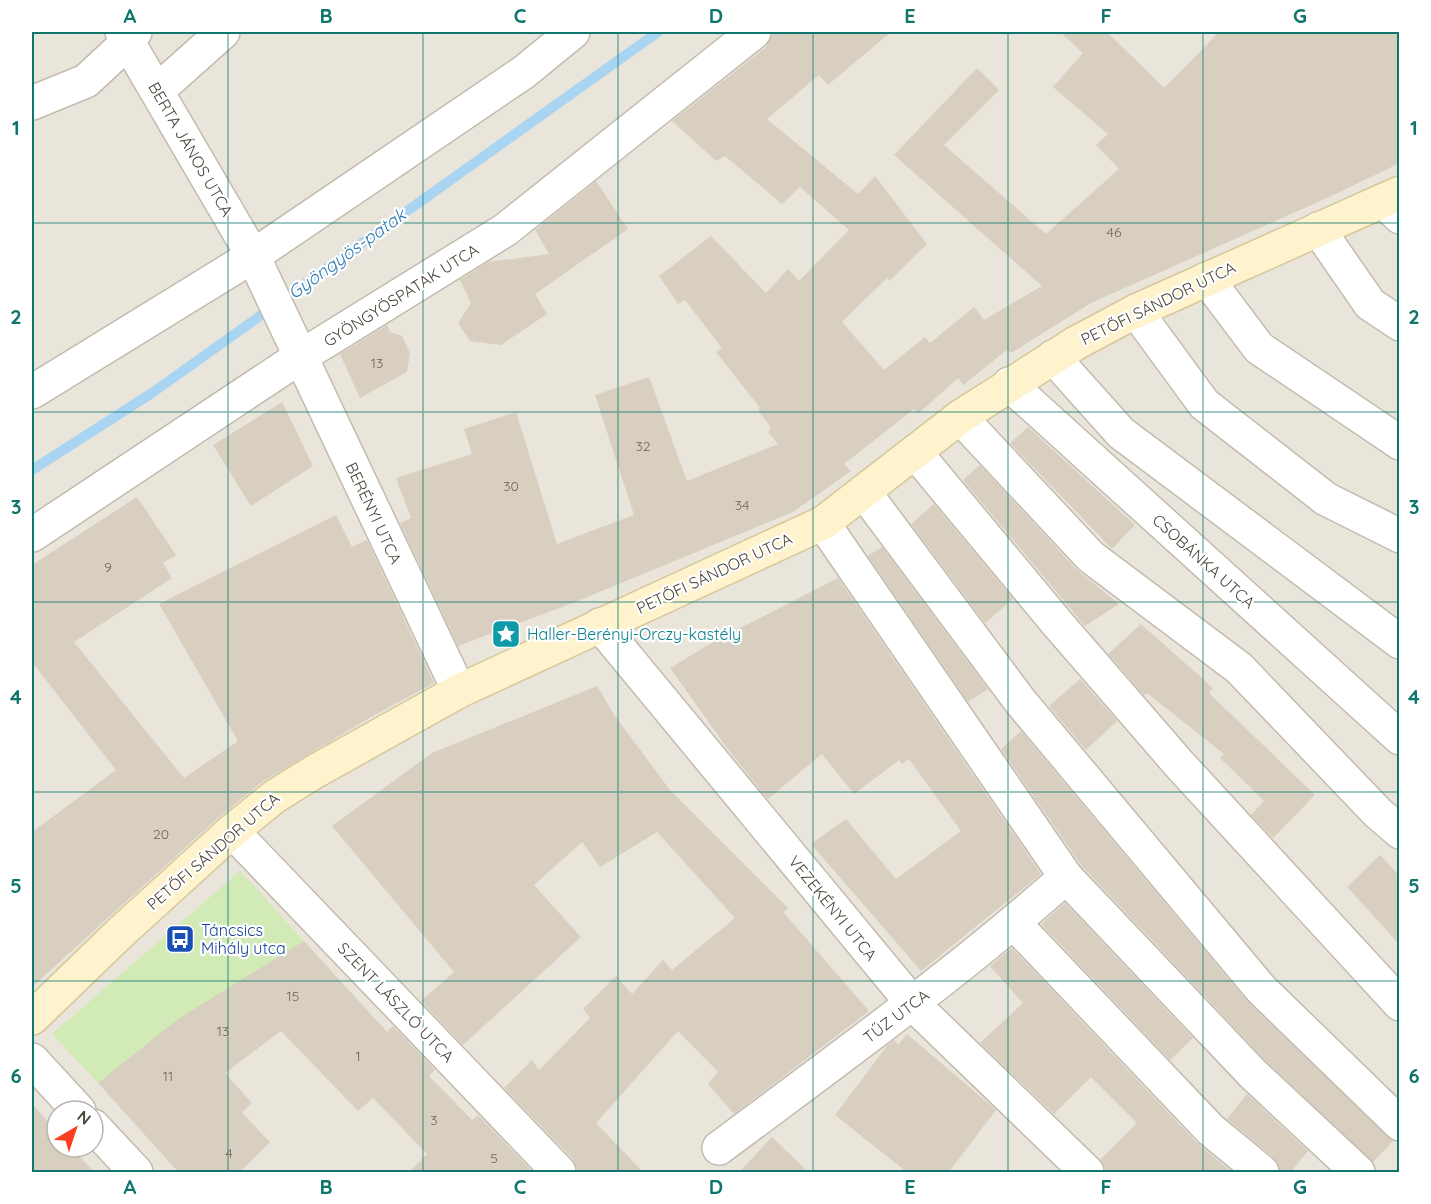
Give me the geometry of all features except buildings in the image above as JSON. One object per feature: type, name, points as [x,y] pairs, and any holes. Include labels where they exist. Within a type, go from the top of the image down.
[{"type":"street","points":[[157,91],[223,32]]},
{"type":"street","points":[[32,392],[256,262],[524,72],[573,32]]},
{"type":"street","name":"GYÖNGYÖSPATAK UTCA","points":[[32,535],[294,346],[506,230],[754,32]]},
{"type":"street","points":[[32,103],[86,81],[128,35]]},
{"type":"street","name":"BERTA JÁNOS UTCA","points":[[128,35],[157,91],[256,262],[294,346]]},
{"type":"street","name":"PETŐFI SÁNDOR UTCA","points":[[32,1018],[120,933],[232,831],[274,797],[459,691],[823,523],[960,417],[1053,357],[1136,311],[1318,230],[1394,204]]},
{"type":"street","points":[[1318,230],[1370,304],[1400,324]]},
{"type":"street","points":[[1207,279],[1260,348],[1400,443]]},
{"type":"street","points":[[1136,311],[1204,404],[1326,499],[1400,536]]},
{"type":"street","name":"BERÉNYI UTCA","points":[[294,346],[459,691]]},
{"type":"street","points":[[1053,357],[1121,434],[1400,642]]},
{"type":"street","name":"CSOBÁNKA UTCA","points":[[1009,384],[1400,738]]},
{"type":"street","points":[[960,417],[1091,557],[1239,668],[1378,813],[1400,832]]},
{"type":"street","points":[[915,452],[1057,623],[1180,765],[1400,1004]]},
{"type":"street","points":[[864,492],[1020,701],[1261,989],[1400,1124]]},
{"type":"street","points":[[823,523],[1066,877],[1252,1074],[1358,1173]]},
{"type":"street","name":"VEZEKÉNYI UTCA","points":[[600,625],[913,1004],[1087,1173]]},
{"type":"street","name":"SZENT LÁSZLÓ UTCA","points":[[232,831],[559,1173]]},
{"type":"street","name":"TŰZ UTCA","points":[[719,1148],[913,1004],[1014,923],[1066,877]]},
{"type":"street","points":[[1014,923],[1211,1130],[1262,1173]]},
{"type":"street","points":[[32,1060],[68,1099]]},
{"type":"street","points":[[105,1139],[136,1173]]},
{"type":"shaded area","points":[[32,32],[1399,32],[1399,1172],[32,1172]]},
{"type":"green space","points":[[240,871],[304,941],[98,1083],[52,1034]]},
{"type":"waterway","name":"Gyöngyös-patak","points":[[32,470],[152,393],[658,32]]},
{"type":"place","name":"Haller-Berényi-Orczy-kastély","points":[[506,634]]},
{"type":"place","name":"Táncsics Mihály utca","points":[[180,939]]}]
